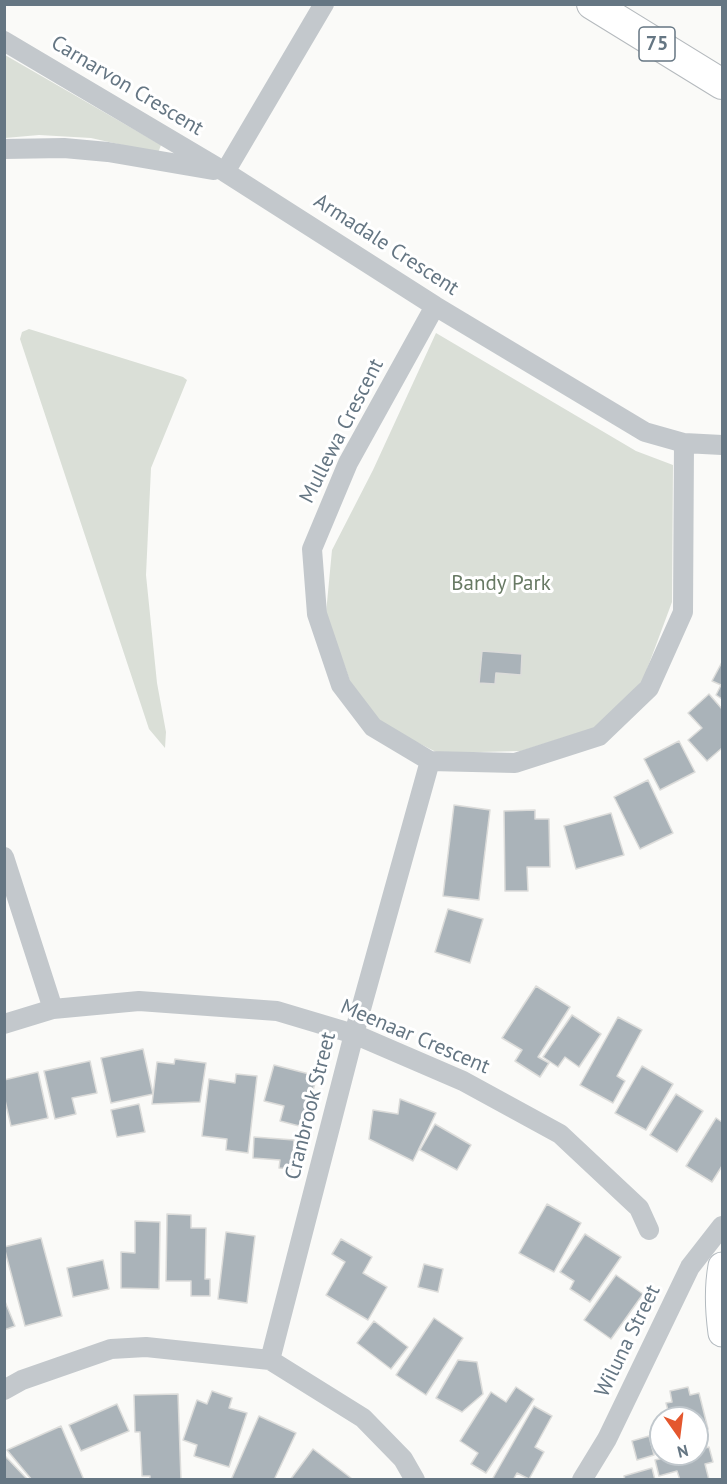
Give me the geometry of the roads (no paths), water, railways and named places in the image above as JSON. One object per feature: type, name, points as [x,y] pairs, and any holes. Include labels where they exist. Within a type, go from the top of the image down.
[{"type":"main road","name":"75","points":[[592,4],[723,84]]},
{"type":"main road","points":[[723,1266],[720,1277],[720,1318],[723,1333]]},
{"type":"street","points":[[225,172],[324,4]]},
{"type":"street","name":"Carnarvon Crescent","points":[[4,41],[225,172]]},
{"type":"street","name":"Armadale Crescent","points":[[4,149],[64,148],[225,172],[317,228],[435,306],[645,432],[684,443],[723,445]]},
{"type":"street","name":"Mullewa Crescent","points":[[435,306],[348,464],[312,549],[316,614],[341,686],[373,727],[430,761],[515,763],[599,736],[649,688],[683,612],[684,443]]},
{"type":"street","name":"Cranbrook Street","points":[[270,1360],[354,1034],[430,761]]},
{"type":"street","points":[[4,857],[53,1009]]},
{"type":"street","name":"Meenaar Crescent","points":[[4,1024],[53,1009],[139,1001],[277,1011],[354,1034],[463,1081],[560,1134],[639,1208],[649,1230]]},
{"type":"street","name":"Wiluna Street","points":[[582,1479],[607,1439],[690,1268],[723,1226]]},
{"type":"street","points":[[4,1390],[31,1376],[111,1348],[146,1347],[270,1360],[363,1418],[403,1459],[415,1479]]},
{"type":"park label","name":"Bandy Park","points":[[501,584]]}]
